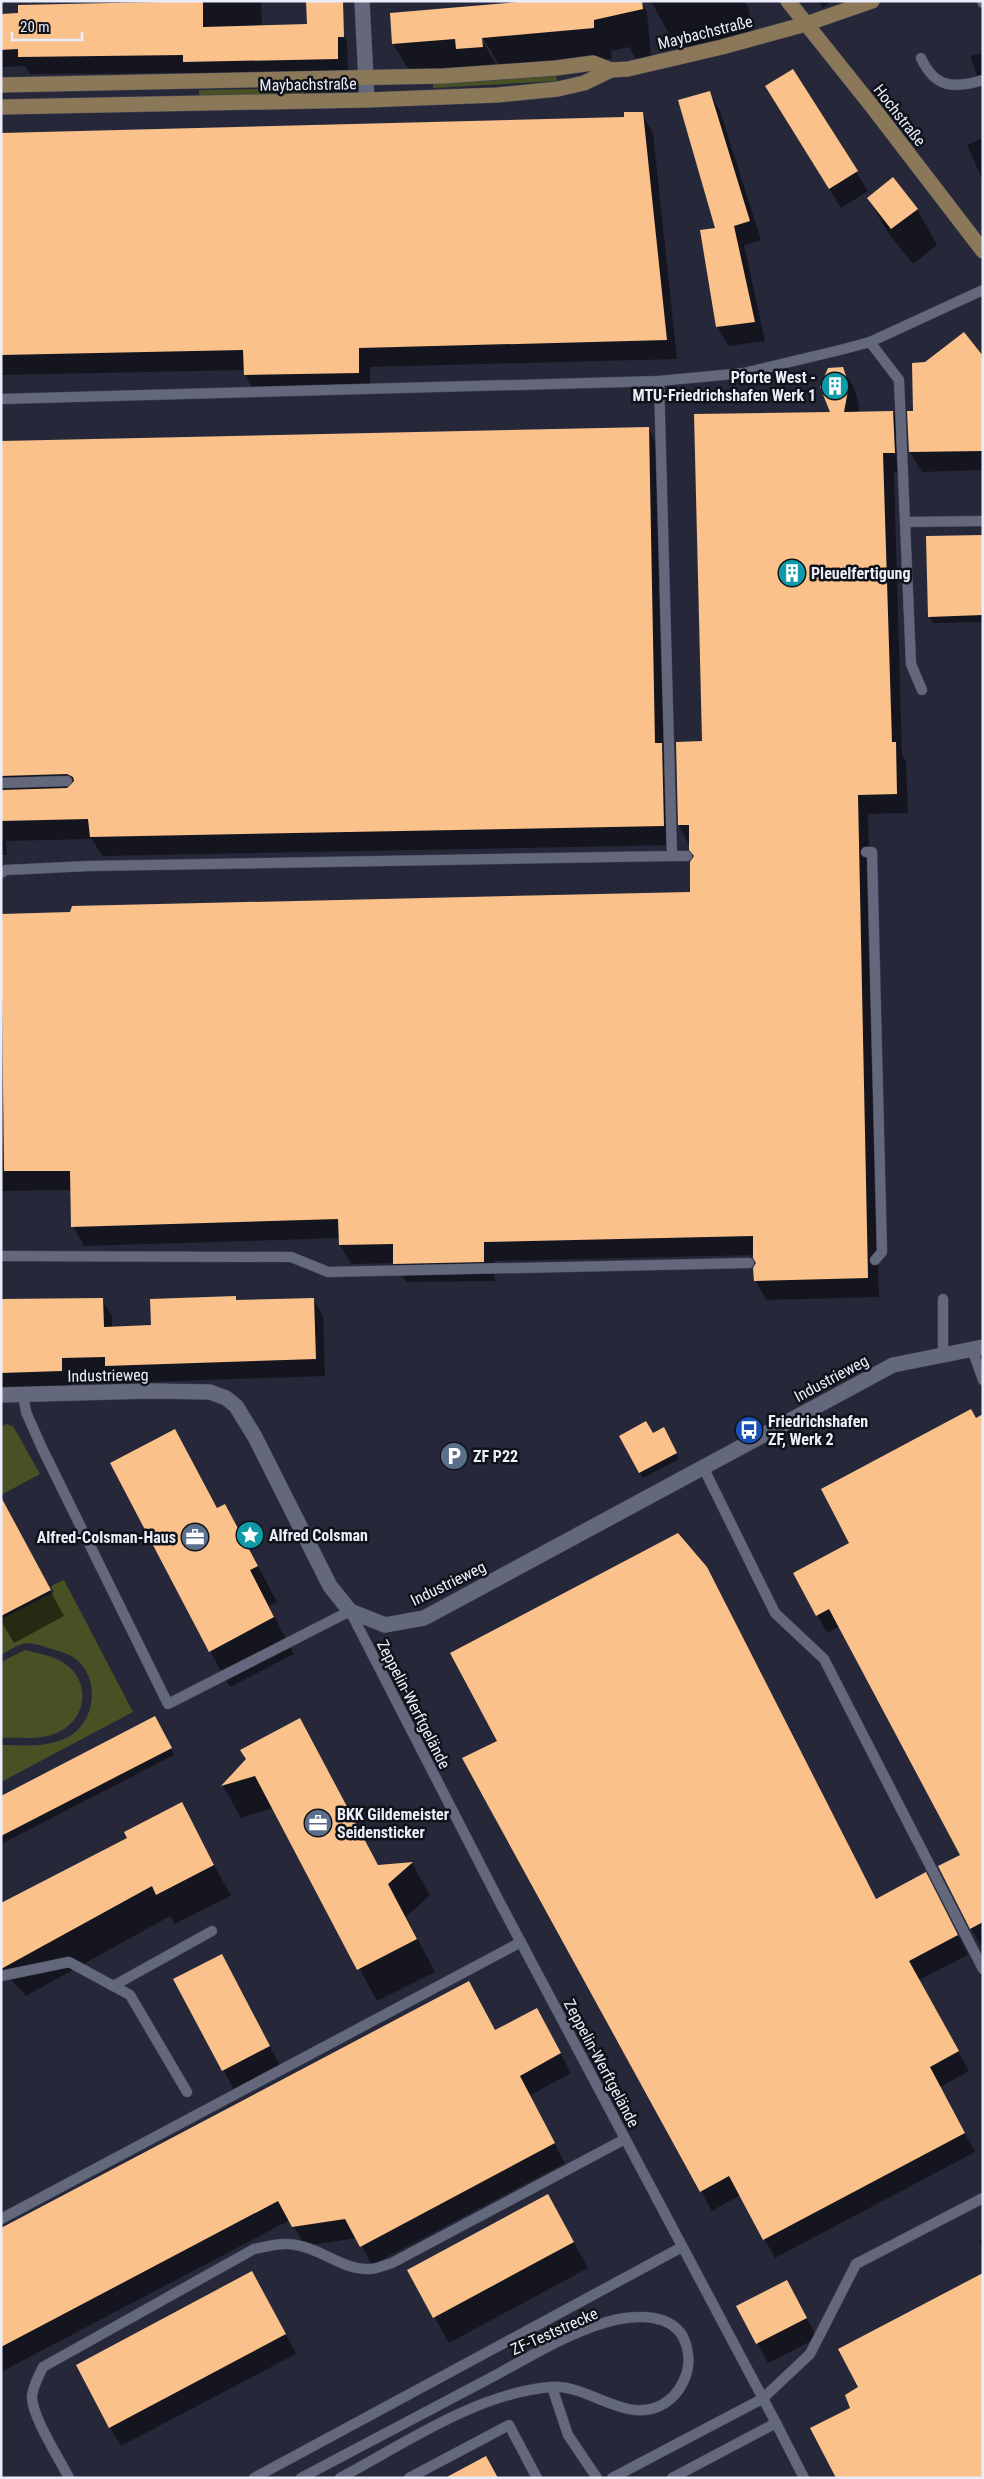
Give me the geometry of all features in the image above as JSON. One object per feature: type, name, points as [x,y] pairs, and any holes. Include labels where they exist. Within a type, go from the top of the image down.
[{"type":"main road","name":"Hochstraße","points":[[788,1],[983,251]]},
{"type":"main road","name":"Maybachstraße","points":[[1,108],[367,100],[496,95],[558,89],[584,83],[611,70],[722,47],[806,24],[872,1]]},
{"type":"main road","name":"Maybachstraße","points":[[1,85],[444,76],[593,63],[611,70]]},
{"type":"main road","points":[[173,82],[174,104]]},
{"type":"street","points":[[362,1],[367,100]]},
{"type":"street","name":"Industrieweg","points":[[1,1395],[210,1392],[226,1398],[236,1406],[254,1438],[330,1586],[350,1611],[385,1624],[424,1618],[892,1365],[977,1348]]},
{"type":"lane","points":[[921,58],[929,74],[940,82],[963,86],[983,80]]},
{"type":"lane","points":[[1,399],[659,381],[744,373],[870,342],[983,290]]},
{"type":"lane","points":[[870,342],[899,380],[911,664],[922,690]]},
{"type":"lane","points":[[659,381],[672,856]]},
{"type":"lane","points":[[905,522],[983,521]]},
{"type":"lane","points":[[1,783],[67,780]]},
{"type":"lane","points":[[866,852],[872,852],[882,1252],[875,1260]]},
{"type":"lane","points":[[1,873],[6,870],[89,866],[687,856]]},
{"type":"lane","points":[[1,1256],[291,1258],[328,1272],[749,1263]]},
{"type":"lane","points":[[943,1299],[943,1355]]},
{"type":"lane","points":[[977,1348],[983,1380]]},
{"type":"lane","points":[[23,1394],[26,1412],[42,1448],[168,1704],[350,1611]]},
{"type":"lane","points":[[703,1467],[775,1613],[824,1659],[983,1969]]},
{"type":"lane","name":"Zeppelin-Werftgelände","points":[[350,1611],[521,1942],[804,2478]]},
{"type":"lane","points":[[112,1986],[212,1931]]},
{"type":"lane","points":[[1,2219],[521,1942]]},
{"type":"lane","points":[[1,1976],[69,1962],[130,1995],[187,2092]]},
{"type":"lane","points":[[69,2478],[39,2420],[32,2398],[35,2383],[42,2367],[254,2249],[276,2244],[296,2245],[320,2252],[347,2266],[369,2269],[392,2263],[625,2139]]},
{"type":"lane","points":[[612,2478],[762,2399],[810,2354],[856,2264],[983,2198]]},
{"type":"lane","points":[[254,2478],[682,2247]]},
{"type":"lane","name":"ZF-Teststrecke","points":[[301,2478],[510,2367],[564,2340],[603,2324],[633,2317],[650,2317],[666,2321],[681,2333],[686,2342],[688,2364],[681,2386],[670,2400],[653,2409],[631,2410],[584,2391],[552,2387],[518,2393],[480,2403],[340,2478]]},
{"type":"lane","points":[[552,2387],[568,2435],[597,2478]]},
{"type":"lane","points":[[672,2478],[776,2423]]},
{"type":"lane","points":[[409,2478],[509,2425],[538,2478]]},
{"type":"green space","points":[[556,76],[557,81],[433,88],[433,83]]},
{"type":"green space","points":[[304,88],[304,94],[199,96],[199,90]]},
{"type":"green space","points":[[6,1424],[13,1426],[40,1474],[1,1495],[1,1427]]},
{"type":"green space","points":[[64,1580],[133,1712],[1,1782],[1,1745],[34,1745],[58,1741],[76,1731],[89,1713],[92,1690],[89,1679],[85,1669],[74,1658],[59,1651],[28,1643],[17,1646],[1,1655],[1,1619],[54,1592],[51,1586]]},
{"type":"green space","points":[[25,1650],[53,1658],[68,1666],[76,1675],[81,1685],[81,1705],[71,1724],[51,1735],[33,1738],[1,1738],[1,1662]]},
{"type":"building","points":[[203,1],[203,27],[307,24],[306,1],[343,1],[344,37],[338,37],[338,59],[183,62],[183,55],[18,57],[18,49],[1,50],[1,14],[18,13],[18,5]]},
{"type":"building","points":[[529,1],[642,1],[643,9],[594,20],[594,28],[482,38],[483,47],[456,49],[455,39],[392,44],[390,13]]},
{"type":"building","points":[[793,69],[858,171],[829,189],[765,86]]},
{"type":"building","points":[[710,91],[750,221],[734,226],[755,322],[716,327],[700,230],[715,228],[678,100]]},
{"type":"building","points":[[624,112],[643,112],[667,340],[359,348],[359,373],[244,375],[243,350],[1,355],[1,133],[624,117]]},
{"type":"building","points":[[893,177],[918,209],[891,229],[867,198]]},
{"type":"building","points":[[964,332],[983,356],[983,451],[909,452],[907,411],[913,411],[912,363],[925,362]]},
{"type":"building","points":[[843,367],[849,385],[844,412],[893,411],[895,453],[883,453],[892,742],[896,742],[897,794],[858,795],[868,1278],[754,1281],[753,1268],[756,1263],[753,1258],[753,1236],[484,1242],[484,1262],[393,1264],[393,1244],[339,1245],[338,1219],[71,1227],[70,1171],[4,1171],[1,914],[70,912],[72,906],[690,892],[690,862],[694,856],[689,850],[689,825],[678,825],[676,742],[702,741],[694,414],[830,412],[820,387],[828,368]]},
{"type":"building","points":[[649,427],[655,743],[662,743],[664,826],[90,837],[88,819],[1,821],[1,790],[67,788],[74,781],[73,777],[67,774],[1,776],[1,441]]},
{"type":"building","points":[[983,535],[983,615],[928,617],[926,536]]},
{"type":"building","points":[[236,1296],[236,1300],[314,1298],[316,1359],[105,1366],[105,1357],[62,1358],[62,1371],[1,1373],[1,1299],[103,1298],[104,1327],[151,1325],[150,1299]]},
{"type":"building","points":[[971,1409],[976,1418],[983,1414],[983,1922],[970,1929],[938,1866],[960,1855],[829,1609],[816,1616],[793,1573],[849,1543],[821,1489]]},
{"type":"building","points":[[646,1421],[653,1433],[664,1427],[677,1453],[639,1473],[619,1436]]},
{"type":"building","name":"Alfred-Colsman-Haus","points":[[175,1429],[217,1508],[225,1504],[258,1566],[250,1570],[274,1617],[209,1652],[110,1463]]},
{"type":"building","points":[[1,1497],[51,1590],[1,1616]]},
{"type":"building","points":[[678,1533],[707,1567],[876,1899],[926,1872],[958,1935],[909,1961],[959,2051],[930,2067],[965,2133],[763,2240],[729,2176],[700,2192],[462,1758],[497,1741],[450,1653]]},
{"type":"building","points":[[155,1716],[172,1748],[1,1836],[1,1796]]},
{"type":"building","name":"BKK Gildemeister Seidensticker","points":[[300,1718],[378,1865],[413,1862],[388,1884],[417,1939],[357,1970],[255,1776],[221,1786],[246,1759],[240,1750]]},
{"type":"building","points":[[182,1802],[214,1865],[156,1895],[152,1886],[1,1969],[1,1903],[127,1838],[124,1832]]},
{"type":"building","points":[[222,1954],[270,2046],[222,2071],[173,1979]]},
{"type":"building","points":[[469,1981],[495,2030],[537,2008],[561,2053],[520,2076],[555,2143],[360,2247],[345,2219],[292,2227],[278,2201],[1,2347],[1,2228]]},
{"type":"building","points":[[548,2194],[574,2242],[433,2318],[407,2270]]},
{"type":"building","points":[[252,2271],[286,2334],[109,2428],[76,2365]]},
{"type":"building","points":[[983,2273],[983,2478],[836,2478],[810,2428],[850,2408],[845,2395],[858,2387],[838,2349]]},
{"type":"building","points":[[787,2280],[807,2318],[756,2344],[736,2306]]},
{"type":"building","points":[[486,2456],[498,2478],[445,2478]]},
{"type":"place","name":"Pforte West - MTU-Friedrichshafen Werk 1","points":[[835,386]]},
{"type":"place","name":"Pleuelfertigung","points":[[792,573]]},
{"type":"place","name":"Friedrichshafen ZF, Werk 2","points":[[749,1430]]},
{"type":"place","name":"ZF P22","points":[[454,1456]]},
{"type":"place","name":"Alfred Colsman","points":[[250,1535]]},
{"type":"place","name":"Alfred-Colsman-Haus","points":[[195,1537]]},
{"type":"place","name":"BKK Gildemeister Seidensticker","points":[[318,1823]]}]
